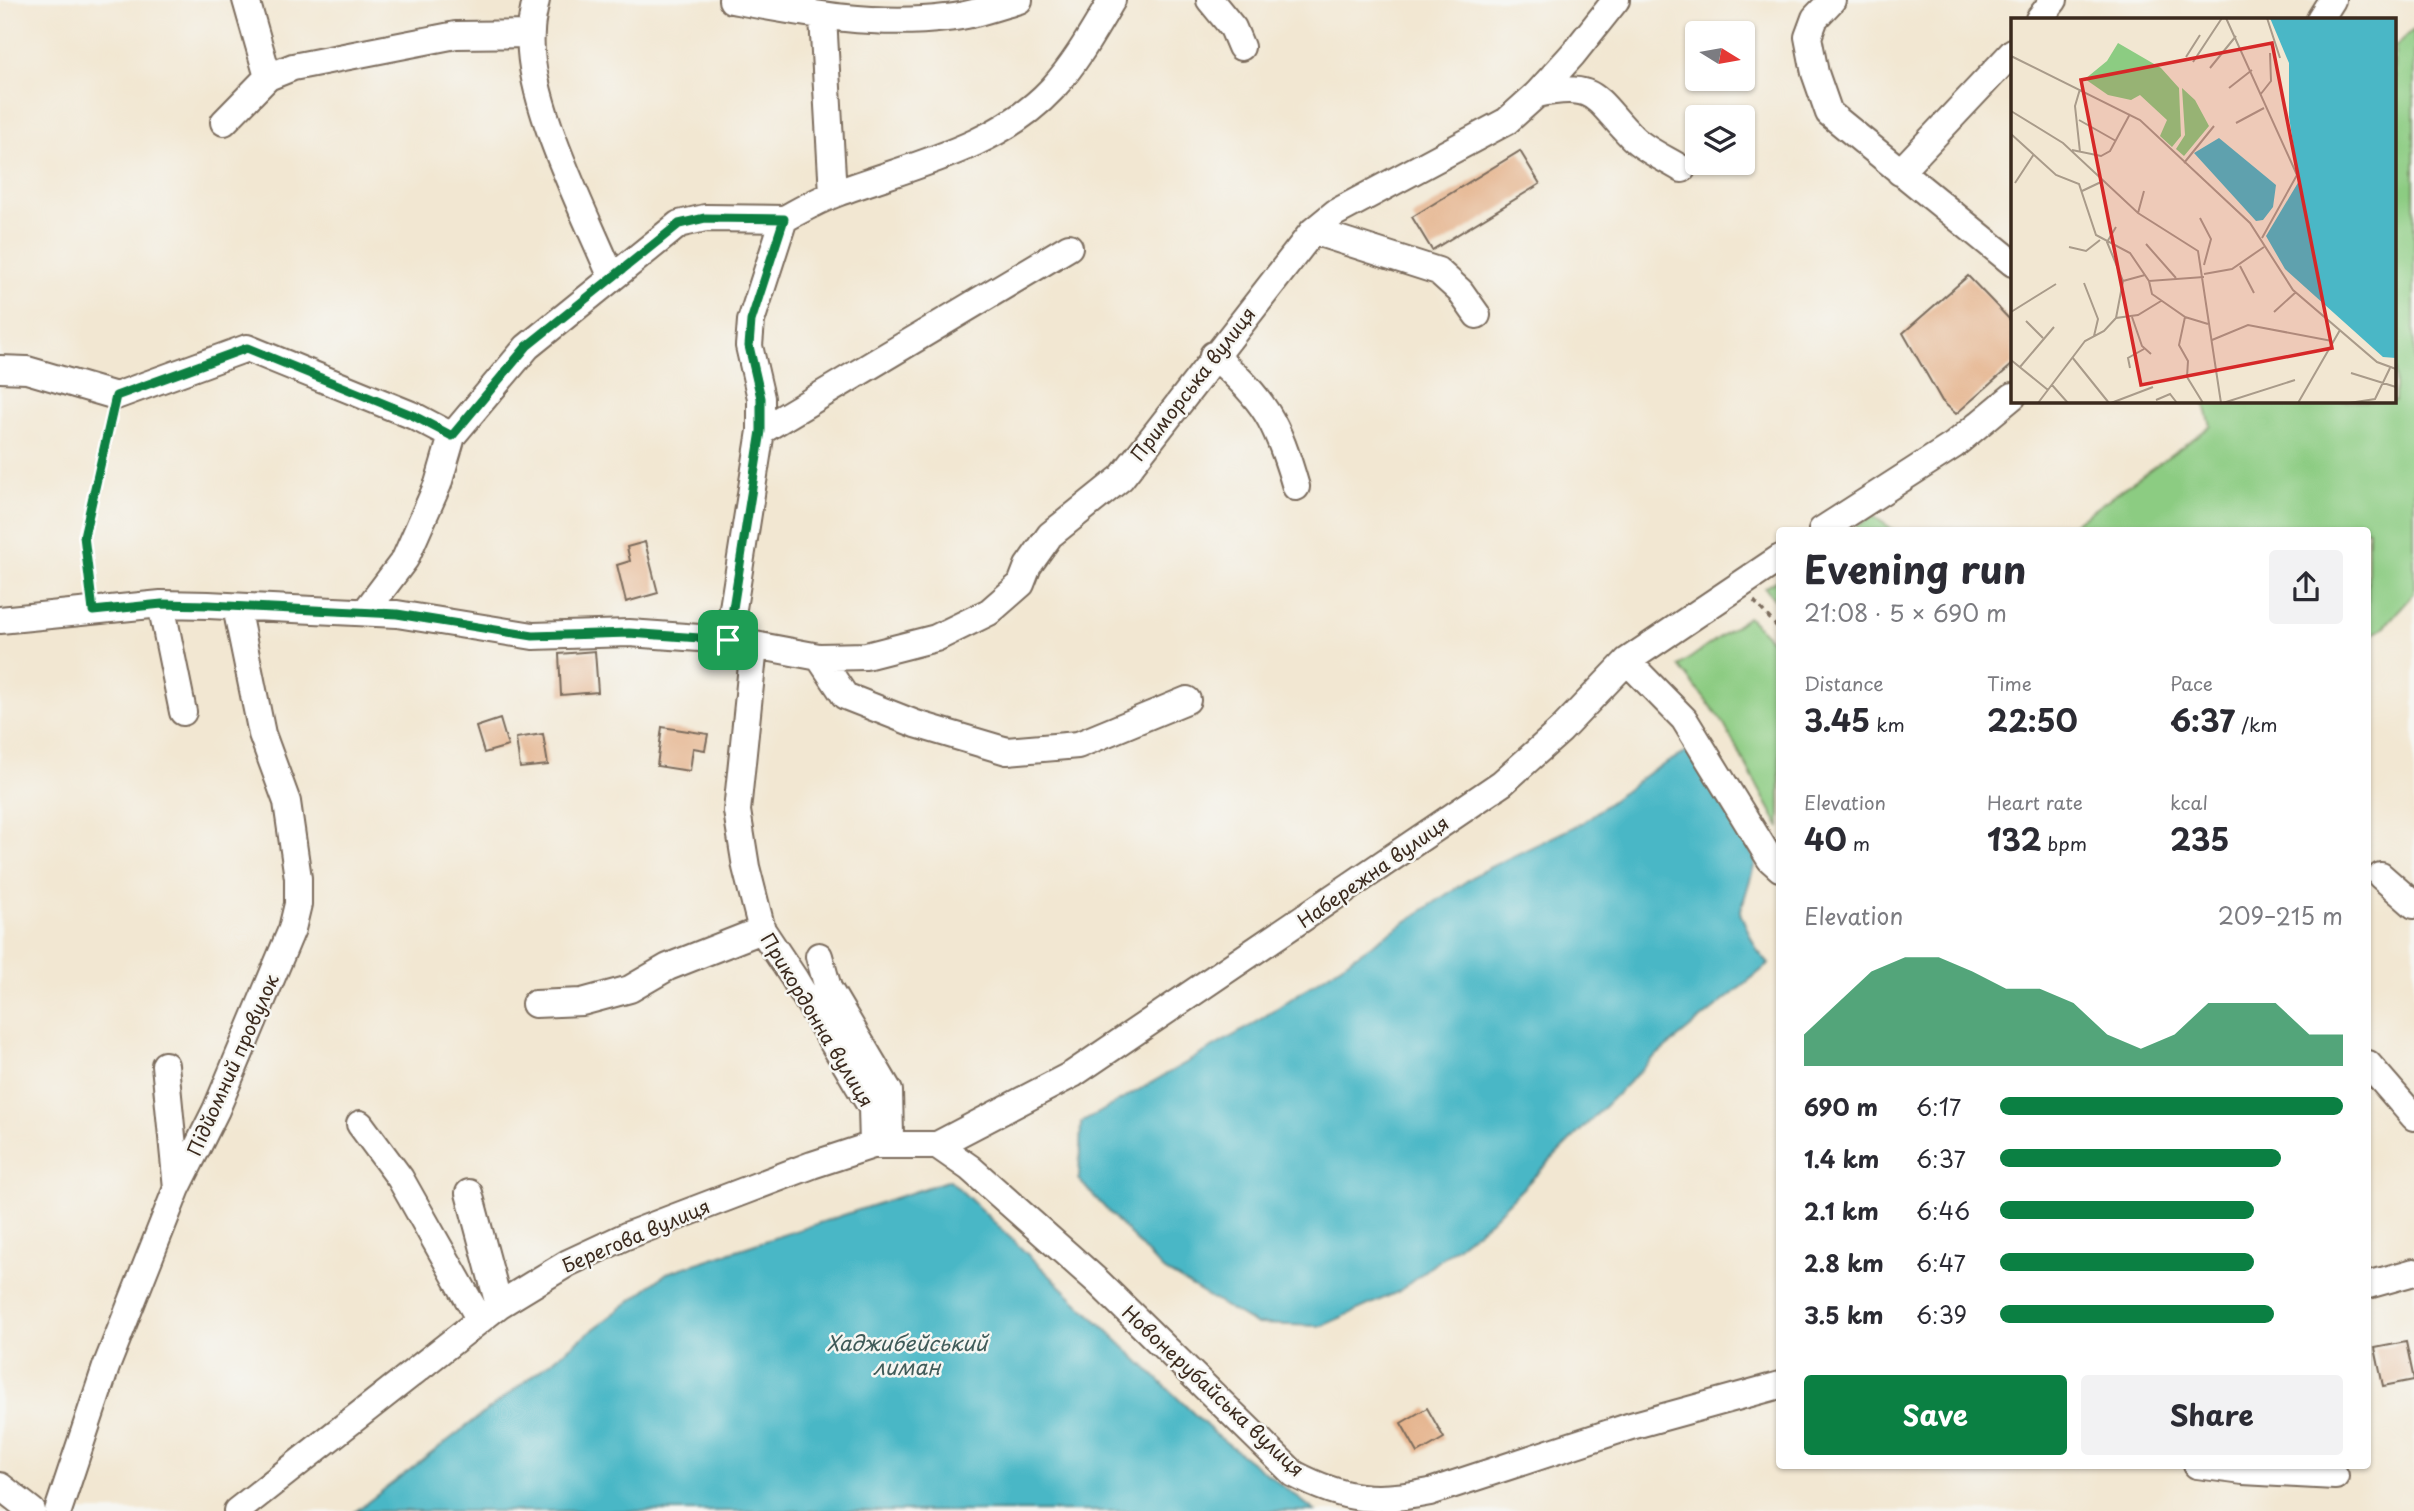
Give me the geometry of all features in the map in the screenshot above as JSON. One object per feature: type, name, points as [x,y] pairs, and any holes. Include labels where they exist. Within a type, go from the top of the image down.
[{"type":"street","points":[[246,0],[268,77]]},
{"type":"street","points":[[536,0],[530,34],[536,85],[612,278]]},
{"type":"street","points":[[732,0],[823,17],[900,21],[947,18],[1019,0]]},
{"type":"street","points":[[365,612],[405,559],[438,485],[452,436],[527,346],[679,224],[691,220],[784,219],[833,194],[943,156],[1021,114],[1051,90],[1112,0]]},
{"type":"street","points":[[1210,0],[1233,28],[1241,47]]},
{"type":"street","points":[[1832,0],[1815,18],[1808,37],[1815,73],[1829,113],[2011,261]]},
{"type":"street","points":[[2040,18],[2054,0]]},
{"type":"street","points":[[2321,18],[2332,0]]},
{"type":"street","name":"Приморська вулиця","points":[[0,620],[162,604],[365,612],[397,614],[533,636],[629,633],[728,640],[819,657],[866,656],[936,638],[989,612],[1021,584],[1028,566],[1051,535],[1121,478],[1213,355],[1313,231],[1335,213],[1507,121],[1537,94],[1612,2]]},
{"type":"street","points":[[823,17],[833,194]]},
{"type":"street","points":[[224,122],[268,77],[293,67],[456,36],[530,34]]},
{"type":"street","points":[[1900,172],[2011,54]]},
{"type":"street","points":[[1537,94],[1570,90],[1597,96],[1633,139],[1682,169]]},
{"type":"street","points":[[728,640],[761,431],[761,398],[749,346],[751,321],[784,219]]},
{"type":"street","points":[[1313,231],[1438,271],[1460,291],[1477,315]]},
{"type":"street","points":[[761,431],[1069,247]]},
{"type":"street","points":[[0,369],[27,370],[116,396],[247,348],[414,416],[452,436]]},
{"type":"street","points":[[1213,355],[1248,385],[1267,408],[1282,437],[1296,487]]},
{"type":"street","points":[[1827,527],[1954,445],[2011,398]]},
{"type":"street","name":"Набережна вулиця","points":[[937,1145],[1073,1074],[1502,783],[1560,730],[1627,661],[1776,561]]},
{"type":"street","points":[[162,604],[183,712]]},
{"type":"street","name":"Підйомний провулок","points":[[58,1511],[106,1367],[177,1188],[216,1110],[292,929],[298,904],[298,878],[287,802],[262,734],[236,607]]},
{"type":"street","name":"Прикордонна вулиця","points":[[754,646],[737,811],[746,867],[762,930],[872,1108],[882,1144]]},
{"type":"street","points":[[819,657],[845,696],[916,724],[1007,751],[1078,745],[1187,700]]},
{"type":"street","points":[[1627,661],[1685,719],[1770,859],[1776,864]]},
{"type":"street","points":[[2381,876],[2414,905]]},
{"type":"street","points":[[535,1004],[582,1002],[629,989],[668,967],[762,930]]},
{"type":"street","points":[[819,956],[828,988],[889,1091],[882,1144]]},
{"type":"street","points":[[164,1065],[177,1188]]},
{"type":"street","points":[[2371,1067],[2414,1117]]},
{"type":"street","points":[[360,1124],[400,1178],[489,1312]]},
{"type":"street","name":"Берегова вулиця","points":[[237,1511],[489,1312],[568,1263],[626,1236],[800,1169],[882,1144],[937,1145]]},
{"type":"street","name":"Новонерубайська вулиця","points":[[937,1145],[970,1168],[1097,1281],[1294,1474],[1328,1492],[1387,1499],[1430,1492],[1631,1426],[1776,1386]]},
{"type":"street","points":[[469,1194],[489,1312]]},
{"type":"street","points":[[2371,1284],[2414,1272]]},
{"type":"street","points":[[2228,1469],[2335,1476]]},
{"type":"street","points":[[0,1486],[32,1511]]},
{"type":"path","points":[[93,611],[84,536],[116,396]]},
{"type":"path","points":[[1739,584],[1776,626]]},
{"type":"green space","points":[[2414,29],[2414,593],[2384,627],[2371,635],[2371,527],[2069,527],[2211,426],[2204,402],[2396,402],[2396,46]]},
{"type":"green space","points":[[1873,516],[1890,527],[1856,527]]},
{"type":"green space","points":[[1776,581],[1776,601],[1765,588]]},
{"type":"green space","points":[[1748,617],[1776,645],[1776,821],[1722,721],[1679,666]]},
{"type":"water","points":[[1688,751],[1756,860],[1740,913],[1757,950],[1769,964],[1652,1059],[1490,1221],[1398,1292],[1322,1326],[1255,1324],[1162,1269],[1079,1180],[1081,1123],[1252,1025],[1480,872],[1582,823],[1650,772]]},
{"type":"water","name":"Хаджибейський лиман","points":[[950,1180],[1214,1433],[1315,1511],[356,1511],[667,1273]]},
{"type":"building","points":[[1520,151],[1540,184],[1432,250],[1412,217]]},
{"type":"building","points":[[1968,276],[2011,321],[2011,366],[1956,414],[1942,401],[1903,333]]},
{"type":"building","points":[[645,542],[658,593],[626,602],[617,565],[630,561],[627,547]]},
{"type":"building","points":[[595,651],[598,692],[561,695],[559,654]]},
{"type":"building","points":[[500,719],[508,746],[484,753],[476,727]]},
{"type":"building","points":[[662,727],[708,734],[705,750],[693,748],[690,771],[657,766]]},
{"type":"building","points":[[543,734],[548,765],[520,768],[516,738]]},
{"type":"building","points":[[2406,1342],[2414,1380],[2383,1386],[2375,1348]]},
{"type":"building","points":[[1427,1408],[1444,1438],[1418,1453],[1401,1423]]},
{"type":"route","points":[[705,218],[784,219],[751,321],[749,346],[761,398],[761,431],[728,640],[629,633],[533,636],[397,614],[208,605],[162,604],[93,611],[84,536],[116,396],[247,348],[414,416],[452,436],[527,346],[679,224],[705,218]]}]
